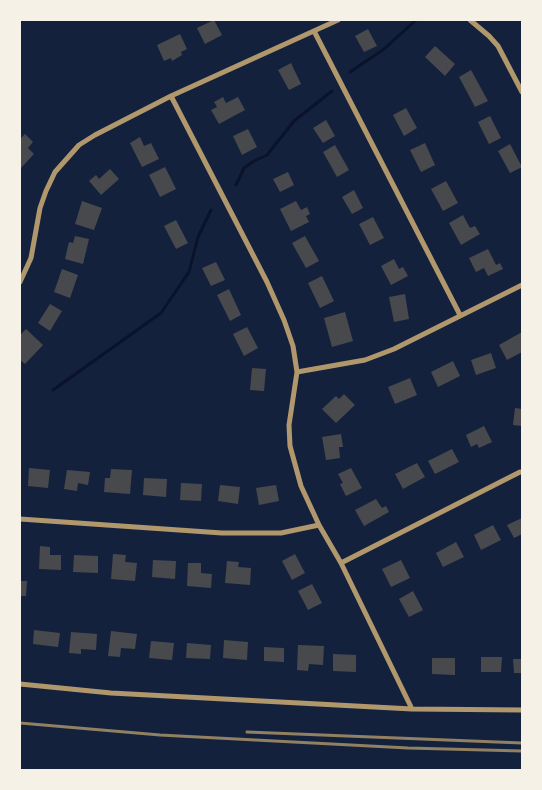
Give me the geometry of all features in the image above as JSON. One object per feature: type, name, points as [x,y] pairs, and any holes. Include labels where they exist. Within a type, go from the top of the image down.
[{"type":"street","points":[[20,282],[31,258],[40,208],[46,191],[55,172],[79,146],[95,135],[171,96],[338,20]]},
{"type":"street","points":[[470,20],[498,46],[522,92]]},
{"type":"street","points":[[314,31],[460,315]]},
{"type":"street","points":[[171,96],[267,282],[284,320],[297,372],[289,425],[290,446],[302,486],[319,525],[341,563],[412,709]]},
{"type":"street","points":[[297,372],[365,360],[394,349],[522,285]]},
{"type":"street","points":[[341,563],[520,472]]},
{"type":"street","points":[[20,519],[222,533],[281,533],[319,525]]},
{"type":"street","points":[[20,684],[111,693],[412,709],[522,710]]},
{"type":"building","points":[[214,20],[222,35],[205,44],[197,28]]},
{"type":"building","points":[[368,29],[377,46],[364,52],[355,36]]},
{"type":"building","points":[[180,34],[187,49],[181,52],[182,55],[172,61],[171,58],[164,61],[157,45]]},
{"type":"building","points":[[435,46],[455,64],[445,76],[425,57]]},
{"type":"building","points":[[291,63],[301,84],[289,90],[278,70]]},
{"type":"building","points":[[471,70],[488,101],[475,107],[459,77]]},
{"type":"building","points":[[223,97],[226,103],[238,97],[245,110],[219,124],[211,110],[217,107],[214,102]]},
{"type":"building","points":[[406,108],[417,128],[404,136],[393,115]]},
{"type":"building","points":[[490,116],[501,138],[489,144],[478,122]]},
{"type":"building","points":[[326,120],[335,136],[323,143],[313,128]]},
{"type":"building","points":[[248,129],[257,147],[242,155],[233,136]]},
{"type":"building","points":[[25,134],[33,142],[28,148],[34,154],[20,169],[20,139]]},
{"type":"building","points":[[140,137],[144,146],[151,143],[159,159],[142,167],[130,143]]},
{"type":"building","points":[[425,143],[435,165],[421,172],[410,150]]},
{"type":"building","points":[[510,144],[522,167],[510,173],[498,151]]},
{"type":"building","points":[[335,145],[349,170],[337,177],[323,152]]},
{"type":"building","points":[[165,167],[176,189],[160,197],[149,175]]},
{"type":"building","points":[[110,169],[119,179],[101,195],[89,181],[96,175],[99,179]]},
{"type":"building","points":[[288,172],[294,185],[280,192],[273,179]]},
{"type":"building","points":[[446,181],[458,203],[443,211],[431,189]]},
{"type":"building","points":[[354,190],[363,208],[352,214],[342,197]]},
{"type":"building","points":[[82,201],[102,208],[94,230],[75,224]]},
{"type":"building","points":[[296,201],[301,210],[307,207],[310,214],[306,216],[309,222],[291,231],[280,209]]},
{"type":"building","points":[[463,215],[470,228],[475,226],[480,234],[461,245],[449,223]]},
{"type":"building","points":[[373,217],[384,238],[370,245],[359,224]]},
{"type":"building","points":[[176,220],[188,243],[176,249],[164,226]]},
{"type":"building","points":[[75,236],[89,239],[83,264],[65,259],[69,242],[73,243]]},
{"type":"building","points":[[305,236],[319,261],[306,268],[292,243]]},
{"type":"building","points":[[488,249],[496,265],[500,263],[503,269],[488,276],[484,268],[476,272],[469,258]]},
{"type":"building","points":[[394,259],[399,269],[403,267],[408,276],[391,285],[381,266]]},
{"type":"building","points":[[216,262],[225,280],[211,286],[202,268]]},
{"type":"building","points":[[62,269],[78,275],[70,298],[54,292]]},
{"type":"building","points":[[322,276],[334,301],[320,308],[308,283]]},
{"type":"building","points":[[229,289],[241,315],[230,321],[217,295]]},
{"type":"building","points":[[405,294],[409,319],[394,322],[389,297]]},
{"type":"building","points":[[50,304],[62,311],[50,331],[38,323]]},
{"type":"building","points":[[345,312],[353,341],[332,347],[324,318]]},
{"type":"building","points":[[247,327],[258,348],[244,356],[233,334]]},
{"type":"building","points":[[26,329],[43,345],[25,364],[20,360],[20,335]]},
{"type":"building","points":[[522,332],[522,352],[507,360],[499,345]]},
{"type":"building","points":[[491,353],[496,368],[476,375],[471,360]]},
{"type":"building","points":[[453,361],[460,376],[438,387],[431,372]]},
{"type":"building","points":[[252,368],[266,369],[264,391],[250,390]]},
{"type":"building","points":[[410,378],[417,395],[395,404],[388,387]]},
{"type":"building","points":[[344,394],[355,405],[336,423],[322,409],[336,396],[339,399]]},
{"type":"building","points":[[515,408],[522,409],[522,426],[513,425]]},
{"type":"building","points":[[484,426],[492,442],[479,448],[477,444],[471,447],[466,435]]},
{"type":"building","points":[[341,434],[343,447],[339,447],[340,458],[326,460],[322,437]]},
{"type":"building","points":[[452,449],[459,462],[435,474],[428,461]]},
{"type":"building","points":[[417,463],[425,477],[403,489],[395,474]]},
{"type":"building","points":[[29,468],[50,470],[48,488],[28,486]]},
{"type":"building","points":[[351,468],[362,488],[346,496],[340,484],[343,483],[338,474]]},
{"type":"building","points":[[111,469],[132,470],[130,494],[104,492],[105,478],[110,478]]},
{"type":"building","points":[[67,470],[90,472],[88,485],[78,483],[77,491],[64,489]]},
{"type":"building","points":[[144,478],[167,479],[166,497],[143,495]]},
{"type":"building","points":[[181,483],[202,484],[201,501],[180,500]]},
{"type":"building","points":[[220,485],[240,487],[238,504],[218,501]]},
{"type":"building","points":[[276,485],[279,501],[259,505],[256,488]]},
{"type":"building","points":[[376,499],[382,508],[386,506],[389,512],[364,526],[355,510]]},
{"type":"building","points":[[522,518],[522,534],[514,538],[507,525]]},
{"type":"building","points":[[493,525],[501,540],[481,550],[474,535]]},
{"type":"building","points":[[456,542],[464,557],[443,567],[436,553]]},
{"type":"building","points":[[40,546],[50,547],[50,555],[61,555],[61,570],[39,569]]},
{"type":"building","points":[[113,554],[126,555],[125,562],[137,563],[135,581],[111,579]]},
{"type":"building","points":[[295,554],[305,573],[292,580],[282,561]]},
{"type":"building","points":[[74,555],[98,556],[98,573],[73,572]]},
{"type":"building","points":[[153,560],[176,561],[175,579],[152,577]]},
{"type":"building","points":[[401,560],[410,578],[391,587],[382,569]]},
{"type":"building","points":[[227,561],[239,562],[238,567],[251,568],[250,585],[225,583]]},
{"type":"building","points":[[188,563],[201,563],[201,573],[212,574],[211,588],[187,586]]},
{"type":"building","points":[[20,581],[27,581],[26,596],[20,596]]},
{"type":"building","points":[[312,584],[322,603],[308,610],[298,591]]},
{"type":"building","points":[[413,591],[423,610],[409,617],[399,599]]},
{"type":"building","points":[[34,630],[60,633],[58,647],[33,644]]},
{"type":"building","points":[[111,631],[137,634],[135,649],[121,648],[120,657],[108,656]]},
{"type":"building","points":[[71,632],[97,634],[96,650],[81,649],[81,654],[69,653]]},
{"type":"building","points":[[224,640],[248,642],[247,660],[223,658]]},
{"type":"building","points":[[151,641],[174,643],[172,660],[149,658]]},
{"type":"building","points":[[187,643],[211,645],[210,659],[186,658]]},
{"type":"building","points":[[298,645],[324,646],[323,665],[309,664],[308,671],[297,670]]},
{"type":"building","points":[[264,647],[284,648],[284,662],[264,661]]},
{"type":"building","points":[[333,654],[356,655],[356,672],[333,671]]},
{"type":"building","points":[[481,657],[502,657],[501,672],[481,672]]},
{"type":"building","points":[[432,658],[455,658],[455,675],[432,674]]},
{"type":"building","points":[[513,659],[522,659],[522,673],[514,673]]},
{"type":"waterway","points":[[350,72],[384,49],[416,20]]},
{"type":"waterway","points":[[236,185],[244,168],[267,155],[294,121],[332,91]]},
{"type":"waterway","points":[[53,390],[161,313],[189,272],[198,237],[211,210]]},
{"type":"railway","points":[[20,723],[160,735],[408,748],[522,751]]},
{"type":"railway","points":[[247,732],[522,743]]}]
